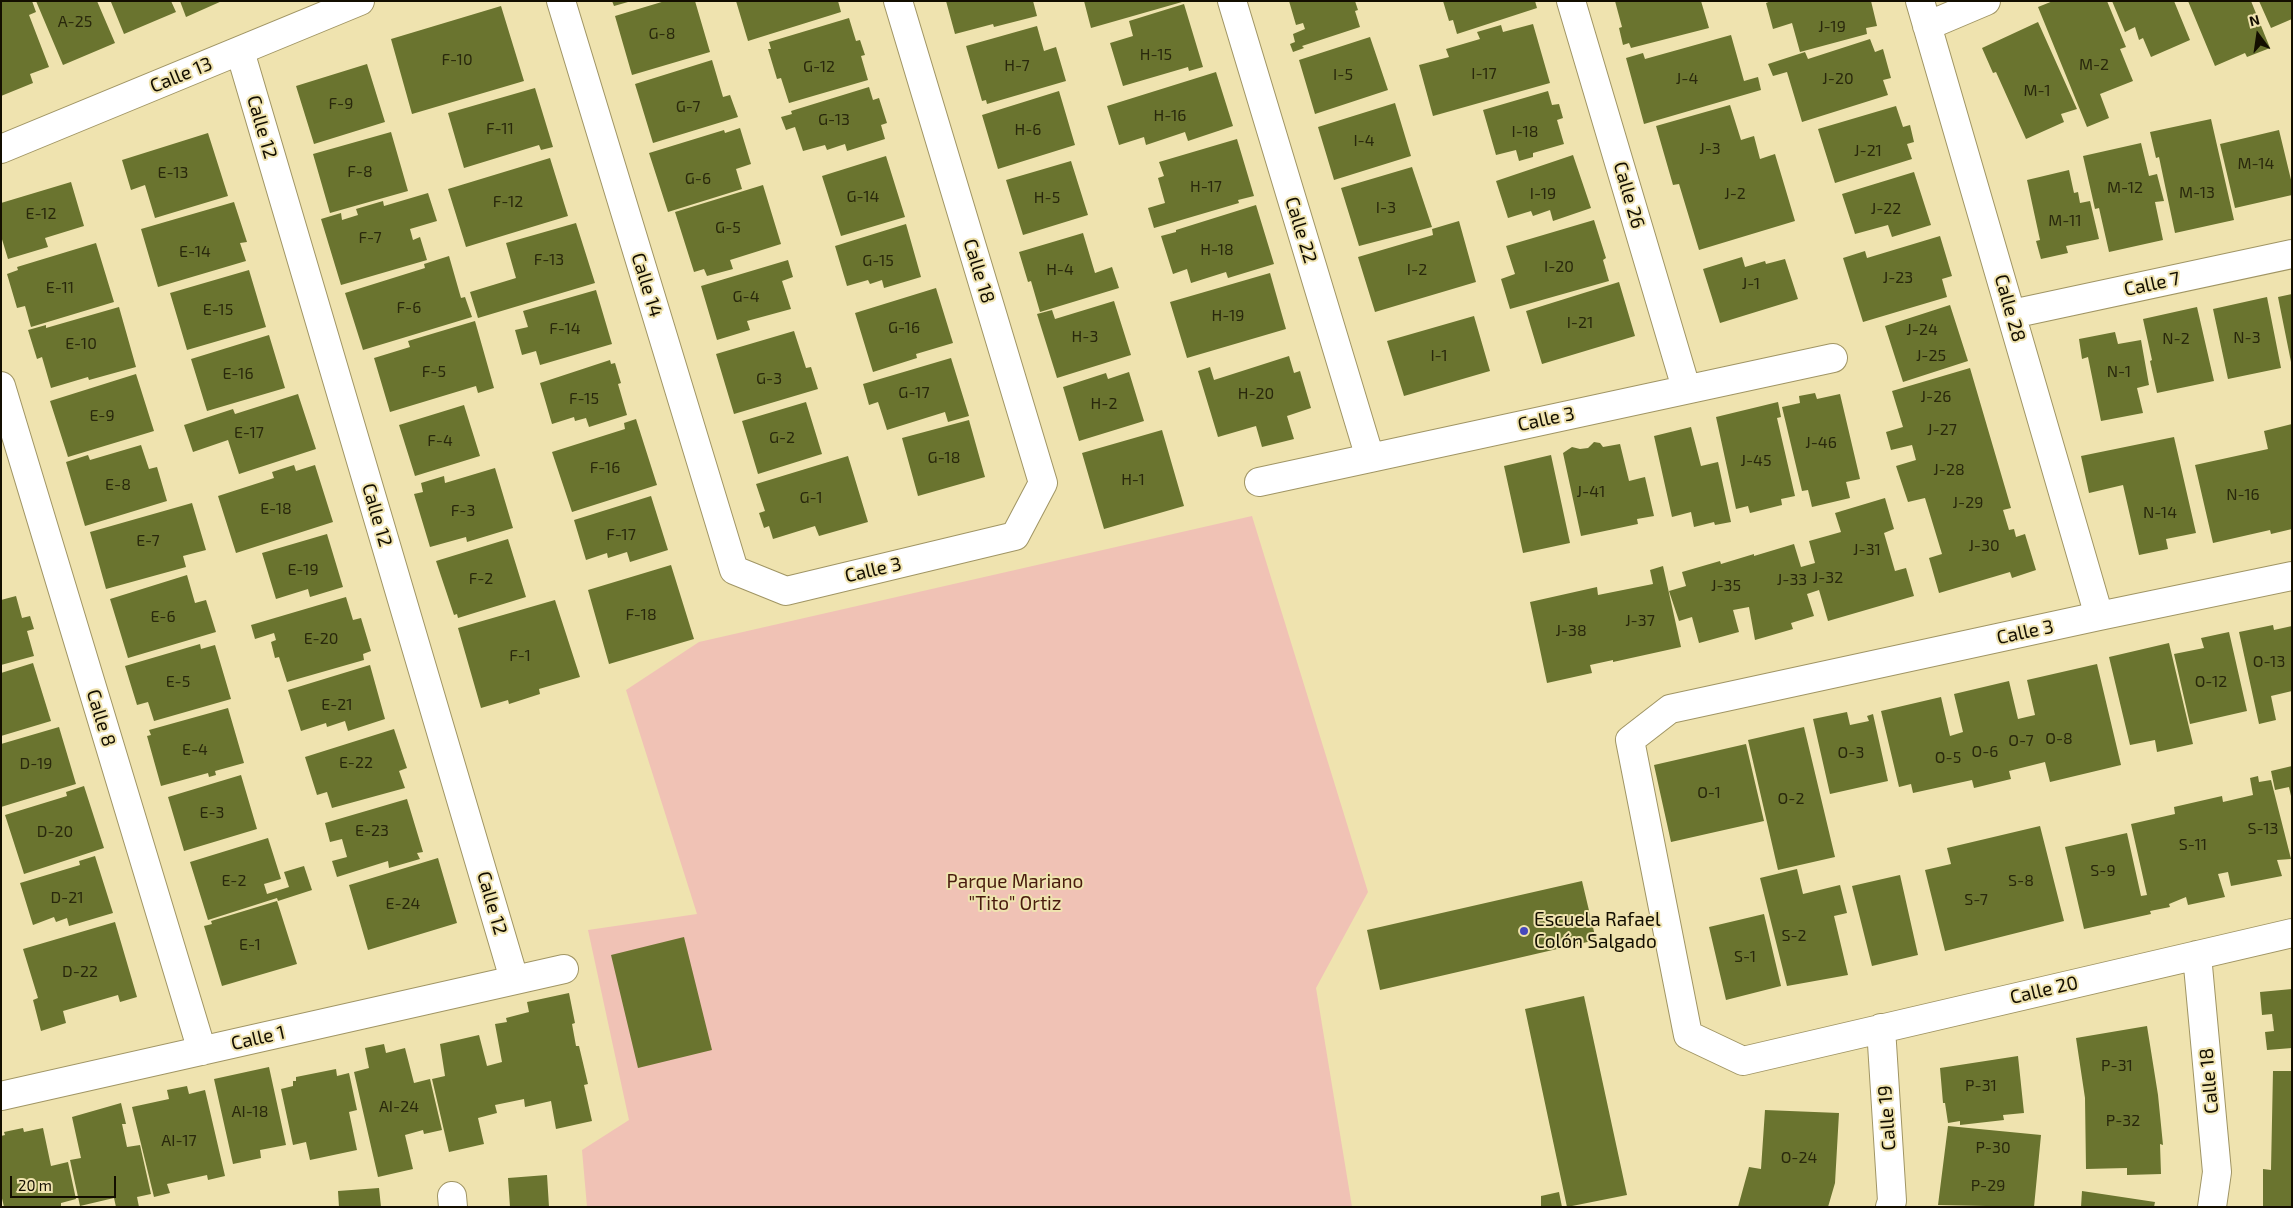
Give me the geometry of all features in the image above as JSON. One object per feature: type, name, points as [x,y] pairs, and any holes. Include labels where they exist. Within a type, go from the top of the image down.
[{"type":"street","name":"Calle 13","points":[[1,149],[360,1]]},
{"type":"street","name":"Calle 14","points":[[561,1],[734,570]]},
{"type":"street","name":"Calle 18","points":[[898,1],[1043,483],[1015,536]]},
{"type":"street","name":"Calle 22","points":[[1232,1],[1370,458]]},
{"type":"street","name":"Calle 26","points":[[1571,1],[1686,388]]},
{"type":"street","points":[[1923,14],[1986,1]]},
{"type":"street","name":"Calle 28","points":[[1923,14],[2099,616]]},
{"type":"street","name":"Calle 12","points":[[240,51],[514,979]]},
{"type":"street","name":"Calle 7","points":[[2012,314],[2292,254]]},
{"type":"street","name":"Calle 3","points":[[1259,482],[1686,388],[1833,358]]},
{"type":"street","name":"Calle 8","points":[[1,386],[202,1051]]},
{"type":"street","name":"Calle 3","points":[[734,570],[786,591],[1015,536]]},
{"type":"street","name":"Calle 3","points":[[1797,1048],[1743,1061],[1688,1035],[1630,740],[1670,709],[2292,576]]},
{"type":"street","name":"Calle 20","points":[[1797,1048],[2292,933]]},
{"type":"street","name":"Calle 18","points":[[2197,955],[2217,1172],[2212,1207]]},
{"type":"street","name":"Calle 1","points":[[1,1096],[564,969]]},
{"type":"street","name":"Calle 19","points":[[1881,1028],[1892,1201],[1890,1207]]},
{"type":"green space","name":"Parque Mariano \"Tito\" Ortiz","points":[[1252,516],[1368,892],[1316,988],[1352,1207],[587,1207],[582,1150],[629,1120],[588,930],[697,914],[626,690],[699,642]]},
{"type":"building","points":[[1,1],[32,1],[36,12],[29,15],[49,67],[30,74],[33,83],[1,96]]},
{"type":"building","points":[[36,1],[97,1],[115,43],[63,65]]},
{"type":"building","points":[[171,1],[176,12],[124,34],[111,2]]},
{"type":"building","points":[[180,1],[222,1],[186,17]]},
{"type":"building","points":[[612,1],[628,1],[628,2],[614,6]]},
{"type":"building","points":[[665,1],[695,1],[710,52],[632,75],[615,16]]},
{"type":"building","points":[[736,1],[838,1],[841,12],[748,41]]},
{"type":"building","points":[[946,1],[1033,1],[1037,16],[994,27],[993,24],[955,34]]},
{"type":"building","points":[[1084,1],[1182,1],[1182,2],[1091,28]]},
{"type":"building","points":[[1289,1],[1355,1],[1358,10],[1355,11],[1360,27],[1302,46],[1304,48],[1293,52],[1290,44],[1295,42],[1293,34],[1305,29],[1303,23],[1296,25]]},
{"type":"building","points":[[1443,1],[1535,1],[1537,8],[1457,34],[1453,20],[1449,21]]},
{"type":"building","points":[[1615,1],[1701,1],[1709,28],[1631,48],[1629,43],[1623,45],[1619,28],[1622,27]]},
{"type":"building","points":[[1771,1],[1871,1],[1877,26],[1866,28],[1867,34],[1800,52],[1792,23],[1773,29],[1766,3]]},
{"type":"building","points":[[2053,1],[2107,1],[2126,47],[2120,49],[2133,81],[2100,94],[2109,118],[2087,127],[2038,7]]},
{"type":"building","points":[[2112,1],[2174,1],[2190,40],[2151,57],[2143,38],[2139,40],[2135,27],[2125,32]]},
{"type":"building","points":[[2188,1],[2251,1],[2270,48],[2247,57],[2245,53],[2215,66]]},
{"type":"building","points":[[2259,1],[2292,1],[2292,19],[2271,28]]},
{"type":"building","points":[[1184,4],[1203,67],[1189,71],[1188,67],[1123,86],[1110,43],[1133,36],[1129,21]]},
{"type":"building","points":[[501,6],[524,81],[412,114],[391,39]]},
{"type":"building","points":[[849,18],[856,41],[860,40],[865,55],[861,56],[868,80],[789,103],[781,78],[777,79],[768,49],[771,49],[769,42]]},
{"type":"building","points":[[2038,22],[2077,109],[2061,114],[2064,122],[2026,139],[1996,72],[1993,73],[1982,48]]},
{"type":"building","points":[[1533,24],[1550,83],[1433,116],[1419,65],[1449,57],[1446,49],[1480,39],[1477,32],[1501,25],[1503,32]]},
{"type":"building","points":[[1037,26],[1044,51],[1056,47],[1066,81],[987,104],[986,100],[982,101],[966,46]]},
{"type":"building","points":[[1731,35],[1744,81],[1758,77],[1761,90],[1644,124],[1626,58],[1643,53],[1645,59]]},
{"type":"building","points":[[1370,37],[1388,90],[1315,114],[1299,60]]},
{"type":"building","points":[[1870,39],[1875,52],[1883,49],[1891,78],[1883,80],[1888,95],[1802,122],[1787,72],[1773,76],[1768,64],[1805,52],[1808,59]]},
{"type":"building","points":[[712,60],[723,97],[730,95],[738,117],[653,143],[635,84]]},
{"type":"building","points":[[367,64],[385,122],[314,144],[296,86]]},
{"type":"building","points":[[1216,72],[1233,126],[1188,141],[1185,132],[1146,145],[1144,137],[1119,145],[1107,106]]},
{"type":"building","points":[[869,87],[873,100],[879,98],[887,123],[881,125],[885,139],[847,151],[845,144],[827,150],[825,145],[803,151],[795,127],[786,130],[781,117],[792,114],[791,111]]},
{"type":"building","points":[[535,88],[553,147],[541,150],[539,145],[464,168],[448,113]]},
{"type":"building","points":[[1059,91],[1075,145],[998,169],[982,115]]},
{"type":"building","points":[[1548,91],[1552,105],[1559,104],[1563,118],[1557,120],[1564,144],[1533,153],[1533,157],[1519,161],[1516,150],[1496,155],[1483,110]]},
{"type":"building","points":[[1395,103],[1411,156],[1334,180],[1318,127]]},
{"type":"building","points":[[1730,105],[1741,140],[1754,136],[1760,159],[1775,154],[1795,221],[1699,250],[1679,184],[1673,185],[1656,126]]},
{"type":"building","points":[[1896,106],[1903,127],[1910,125],[1914,142],[1907,144],[1912,159],[1835,183],[1818,129]]},
{"type":"building","points":[[2211,119],[2234,220],[2175,233],[2159,157],[2156,158],[2150,132]]},
{"type":"building","points":[[740,128],[751,164],[736,169],[742,189],[668,212],[649,153],[724,130],[725,133]]},
{"type":"building","points":[[2279,130],[2292,184],[2292,195],[2235,208],[2220,144]]},
{"type":"building","points":[[391,132],[408,191],[330,213],[313,154]]},
{"type":"building","points":[[208,133],[228,196],[155,218],[145,185],[131,190],[122,160]]},
{"type":"building","points":[[1237,139],[1254,196],[1238,200],[1239,203],[1154,228],[1148,208],[1165,203],[1158,178],[1164,176],[1159,162]]},
{"type":"building","points":[[2141,143],[2149,176],[2157,174],[2164,201],[2155,202],[2163,240],[2109,252],[2099,208],[2095,209],[2083,156]]},
{"type":"building","points":[[1573,155],[1591,208],[1553,221],[1550,210],[1533,216],[1531,211],[1508,218],[1496,181]]},
{"type":"building","points":[[886,156],[905,217],[841,236],[822,176]]},
{"type":"building","points":[[550,158],[568,216],[466,247],[448,189]]},
{"type":"building","points":[[1071,161],[1088,215],[1023,235],[1006,180]]},
{"type":"building","points":[[1412,167],[1432,227],[1359,246],[1341,188]]},
{"type":"building","points":[[2069,170],[2074,193],[2078,192],[2080,203],[2090,201],[2099,239],[2066,246],[2068,253],[2041,259],[2036,241],[2040,240],[2027,180]]},
{"type":"building","points":[[1914,172],[1931,225],[1892,237],[1888,225],[1855,234],[1842,194]]},
{"type":"building","points":[[71,182],[84,226],[45,238],[48,247],[8,259],[1,236],[1,203]]},
{"type":"building","points":[[763,185],[781,244],[730,260],[733,269],[707,276],[704,269],[694,272],[675,212]]},
{"type":"building","points":[[428,193],[437,221],[410,229],[413,240],[420,237],[427,260],[341,285],[321,219],[341,213],[342,220],[358,215],[356,209],[383,201],[384,206]]},
{"type":"building","points":[[234,202],[247,242],[240,243],[246,261],[158,287],[141,229]]},
{"type":"building","points":[[1256,205],[1274,264],[1228,278],[1226,272],[1191,283],[1187,269],[1173,274],[1161,236]]},
{"type":"building","points":[[1594,220],[1606,258],[1603,260],[1609,281],[1510,309],[1501,279],[1515,274],[1506,246]]},
{"type":"building","points":[[1459,221],[1476,282],[1375,312],[1358,257],[1433,235],[1432,229]]},
{"type":"building","points":[[576,223],[595,283],[478,318],[470,292],[516,278],[506,243]]},
{"type":"building","points":[[906,224],[921,277],[884,288],[882,280],[870,284],[868,280],[847,286],[835,246]]},
{"type":"building","points":[[1083,233],[1095,273],[1112,267],[1119,288],[1040,312],[1031,281],[1028,282],[1019,252]]},
{"type":"building","points":[[1940,236],[1952,276],[1942,279],[1947,297],[1863,322],[1843,258],[1865,251],[1867,258]]},
{"type":"building","points":[[96,243],[114,302],[31,327],[25,306],[17,308],[7,274],[18,270],[17,267]]},
{"type":"building","points":[[449,256],[461,298],[465,297],[472,317],[363,350],[345,293],[425,268],[424,264]]},
{"type":"building","points":[[1742,257],[1745,267],[1765,261],[1766,264],[1785,259],[1798,299],[1720,323],[1703,269]]},
{"type":"building","points":[[788,260],[793,277],[782,281],[791,309],[747,321],[750,330],[717,340],[701,286]]},
{"type":"building","points":[[249,270],[266,327],[187,350],[170,293]]},
{"type":"building","points":[[1270,273],[1286,329],[1187,358],[1170,302]]},
{"type":"building","points":[[1619,282],[1635,336],[1542,364],[1526,311]]},
{"type":"building","points":[[936,288],[953,343],[916,354],[917,358],[873,372],[855,313]]},
{"type":"building","points":[[596,290],[612,344],[540,365],[536,351],[522,355],[515,330],[528,327],[523,311]]},
{"type":"building","points":[[2292,294],[2292,362],[2291,362],[2278,297]]},
{"type":"building","points":[[2267,297],[2281,368],[2228,379],[2213,309]]},
{"type":"building","points":[[1114,301],[1131,355],[1057,378],[1037,314],[1052,310],[1055,319]]},
{"type":"building","points":[[1950,305],[1968,361],[1903,382],[1885,326]]},
{"type":"building","points":[[119,307],[136,367],[89,380],[88,377],[51,388],[42,357],[37,359],[28,330],[46,325],[46,328]]},
{"type":"building","points":[[2197,307],[2214,381],[2157,393],[2143,319]]},
{"type":"building","points":[[1474,316],[1490,371],[1404,396],[1387,341]]},
{"type":"building","points":[[475,321],[494,388],[478,393],[476,386],[390,412],[374,358],[410,347],[408,341]]},
{"type":"building","points":[[794,331],[806,368],[811,367],[818,389],[734,414],[716,354]]},
{"type":"building","points":[[2115,332],[2118,344],[2141,340],[2149,385],[2137,388],[2143,413],[2101,421],[2088,357],[2082,359],[2079,339]]},
{"type":"building","points":[[269,335],[285,388],[207,411],[191,359]]},
{"type":"building","points":[[1289,356],[1294,373],[1300,371],[1311,408],[1287,416],[1294,439],[1262,447],[1256,426],[1218,437],[1198,371],[1210,367],[1214,380]]},
{"type":"building","points":[[951,358],[969,416],[948,422],[945,412],[887,430],[878,402],[869,405],[863,384]]},
{"type":"building","points":[[610,360],[611,364],[615,363],[621,383],[618,384],[627,415],[589,427],[586,418],[575,421],[574,417],[552,424],[540,383]]},
{"type":"building","points":[[1970,368],[2011,508],[2003,510],[2009,530],[2014,529],[2016,537],[2025,534],[2036,570],[2012,578],[2010,572],[1939,593],[1929,558],[1942,554],[1925,498],[1908,502],[1896,466],[1916,460],[1912,445],[1891,450],[1886,432],[1903,427],[1892,391]]},
{"type":"building","points":[[1129,372],[1144,421],[1079,441],[1063,387],[1106,373],[1108,379]]},
{"type":"building","points":[[136,374],[154,431],[68,457],[50,401]]},
{"type":"building","points":[[1815,393],[1817,399],[1840,394],[1860,479],[1846,482],[1850,498],[1812,507],[1808,490],[1802,491],[1782,407],[1800,403],[1799,396]]},
{"type":"building","points":[[298,394],[316,449],[239,474],[228,440],[193,452],[184,425],[233,409],[235,414]]},
{"type":"building","points":[[806,402],[822,454],[758,474],[742,421]]},
{"type":"building","points":[[1778,402],[1781,417],[1777,418],[1795,496],[1781,499],[1782,505],[1750,513],[1748,506],[1736,509],[1716,417]]},
{"type":"building","points":[[464,405],[480,456],[415,476],[399,425]]},
{"type":"building","points":[[636,419],[657,485],[572,512],[552,452],[625,429],[624,423]]},
{"type":"building","points":[[969,420],[985,477],[918,496],[902,438]]},
{"type":"building","points":[[2292,424],[2292,529],[2271,534],[2270,530],[2213,543],[2195,465],[2268,449],[2264,431]]},
{"type":"building","points":[[1691,427],[1701,466],[1718,462],[1731,522],[1715,525],[1714,522],[1694,527],[1691,512],[1672,517],[1654,436]]},
{"type":"building","points":[[1162,430],[1184,506],[1104,529],[1082,453]]},
{"type":"building","points":[[2174,437],[2196,533],[2166,539],[2168,549],[2139,555],[2123,485],[2089,493],[2081,456]]},
{"type":"building","points":[[1594,442],[1600,443],[1603,447],[1620,444],[1629,481],[1645,477],[1654,516],[1637,519],[1638,524],[1581,536],[1563,453],[1572,447],[1588,448]]},
{"type":"building","points":[[141,445],[149,469],[157,467],[167,501],[85,526],[66,462],[88,455],[90,460]]},
{"type":"building","points":[[1551,455],[1570,543],[1523,553],[1504,466]]},
{"type":"building","points":[[848,456],[868,522],[819,536],[815,526],[773,539],[769,526],[764,528],[759,513],[765,511],[756,484]]},
{"type":"building","points":[[294,465],[296,471],[315,465],[333,522],[236,553],[218,496],[274,478],[272,472]]},
{"type":"building","points":[[495,468],[513,528],[467,542],[466,537],[430,547],[414,494],[423,492],[421,483],[444,476],[445,483]]},
{"type":"building","points":[[651,496],[668,550],[630,562],[627,552],[608,558],[607,553],[586,560],[574,520]]},
{"type":"building","points":[[1885,498],[1894,529],[1884,533],[1895,571],[1906,568],[1914,596],[1828,621],[1819,590],[1807,594],[1814,616],[1791,623],[1793,629],[1755,640],[1749,607],[1733,610],[1739,632],[1699,643],[1692,617],[1679,621],[1669,591],[1686,586],[1682,572],[1720,561],[1721,564],[1754,554],[1754,556],[1794,544],[1801,567],[1815,563],[1809,541],[1841,532],[1835,513]]},
{"type":"building","points":[[192,503],[206,550],[183,556],[186,567],[106,589],[90,532]]},
{"type":"building","points":[[327,534],[343,587],[310,597],[308,589],[276,599],[262,553]]},
{"type":"building","points":[[508,539],[526,597],[458,618],[457,614],[454,615],[436,561]]},
{"type":"building","points":[[671,565],[694,639],[609,664],[588,590]]},
{"type":"building","points":[[1663,566],[1681,647],[1613,662],[1613,660],[1590,665],[1592,673],[1547,683],[1530,602],[1597,587],[1598,595],[1653,584],[1650,570]]},
{"type":"building","points":[[187,575],[195,603],[206,600],[216,632],[128,658],[110,599]]},
{"type":"building","points":[[16,596],[22,618],[30,616],[34,629],[27,631],[34,656],[1,665],[1,600]]},
{"type":"building","points":[[346,597],[353,620],[361,618],[371,651],[363,654],[364,660],[287,682],[279,657],[275,658],[271,642],[276,640],[274,633],[255,639],[251,625]]},
{"type":"building","points":[[555,600],[580,677],[539,689],[540,694],[509,704],[508,700],[481,708],[458,628]]},
{"type":"building","points":[[2273,625],[2274,630],[2292,626],[2292,691],[2271,696],[2276,720],[2259,724],[2239,632]]},
{"type":"building","points":[[2229,632],[2247,711],[2190,724],[2174,654],[2204,648],[2201,638]]},
{"type":"building","points":[[2169,643],[2193,744],[2157,752],[2155,740],[2130,745],[2109,657]]},
{"type":"building","points":[[200,644],[201,649],[215,645],[231,699],[154,721],[148,702],[137,705],[125,666]]},
{"type":"building","points":[[33,663],[51,721],[1,736],[1,673]]},
{"type":"building","points":[[2097,664],[2121,765],[2050,782],[2045,762],[2009,771],[2011,779],[1974,788],[1972,780],[1913,793],[1911,784],[1899,787],[1881,711],[1941,697],[1950,736],[1963,732],[1954,694],[2009,681],[2018,719],[2035,715],[2027,680]]},
{"type":"building","points":[[370,665],[385,719],[348,731],[345,721],[327,727],[326,723],[301,731],[288,690]]},
{"type":"building","points":[[228,708],[244,763],[215,771],[216,775],[209,777],[208,773],[161,786],[147,736],[151,735],[149,730]]},
{"type":"building","points":[[1847,712],[1850,725],[1869,721],[1867,716],[1873,714],[1888,781],[1830,794],[1813,719]]},
{"type":"building","points":[[59,727],[76,784],[1,807],[1,744]]},
{"type":"building","points":[[1804,727],[1835,857],[1778,870],[1748,740]]},
{"type":"building","points":[[394,729],[407,768],[399,771],[405,788],[332,808],[327,792],[317,795],[305,757]]},
{"type":"building","points":[[1746,744],[1764,821],[1671,842],[1654,765]]},
{"type":"building","points":[[2292,766],[2291,796],[2289,787],[2275,790],[2271,771]]},
{"type":"building","points":[[241,775],[257,829],[184,851],[168,797]]},
{"type":"building","points":[[2258,776],[2259,782],[2271,780],[2291,859],[2277,860],[2282,876],[2231,886],[2228,872],[2218,874],[2225,897],[2188,905],[2186,897],[2169,904],[2170,907],[2150,911],[2151,914],[2084,929],[2065,847],[2127,833],[2141,896],[2147,895],[2131,824],[2175,814],[2174,807],[2222,796],[2223,802],[2253,795],[2250,778]]},
{"type":"building","points":[[84,786],[104,848],[24,874],[5,815],[67,796],[66,792]]},
{"type":"building","points":[[407,799],[423,852],[417,853],[420,859],[389,868],[388,861],[337,877],[332,861],[347,857],[342,839],[330,842],[325,823]]},
{"type":"building","points":[[2040,826],[2064,921],[1945,951],[1925,870],[1951,864],[1947,848]]},
{"type":"building","points":[[268,838],[281,879],[264,884],[267,894],[289,887],[284,872],[304,866],[312,890],[278,901],[277,898],[208,920],[190,862]]},
{"type":"building","points":[[95,856],[113,913],[69,926],[67,918],[56,922],[54,917],[33,925],[20,883],[80,865],[79,861]]},
{"type":"building","points":[[438,858],[457,923],[368,950],[349,885]]},
{"type":"building","points":[[1797,869],[1803,894],[1840,885],[1847,913],[1834,916],[1848,975],[1787,986],[1760,878]]},
{"type":"building","points":[[1900,875],[1918,955],[1872,966],[1852,886]]},
{"type":"building","points":[[1582,881],[1596,940],[1380,990],[1367,930]]},
{"type":"building","points":[[277,901],[297,964],[222,986],[204,926],[212,924],[211,921]]},
{"type":"building","points":[[1764,914],[1781,986],[1726,1000],[1709,927]]},
{"type":"building","points":[[115,922],[137,997],[120,1002],[118,995],[63,1011],[66,1023],[41,1031],[33,1000],[38,998],[23,949]]},
{"type":"building","points":[[684,937],[712,1050],[638,1068],[611,955]]},
{"type":"building","points":[[2292,989],[2292,1048],[2267,1050],[2265,1032],[2274,1031],[2272,1014],[2262,1015],[2260,992]]},
{"type":"building","points":[[569,993],[575,1023],[572,1024],[576,1046],[579,1046],[588,1084],[584,1085],[592,1121],[556,1129],[551,1101],[525,1107],[524,1099],[495,1105],[497,1113],[478,1118],[484,1144],[449,1152],[432,1079],[445,1076],[440,1044],[479,1035],[487,1066],[502,1062],[495,1024],[507,1022],[506,1018],[529,1012],[527,1002]]},
{"type":"building","points":[[1584,996],[1627,1195],[1567,1207],[1525,1009]]},
{"type":"building","points":[[2147,1026],[2158,1095],[2163,1145],[2160,1144],[2161,1174],[2127,1175],[2127,1168],[2086,1169],[2085,1098],[2076,1038]]},
{"type":"building","points":[[384,1044],[386,1053],[405,1048],[414,1083],[430,1079],[442,1130],[424,1134],[423,1130],[405,1135],[413,1169],[378,1177],[354,1072],[369,1068],[365,1048]]},
{"type":"building","points":[[2018,1056],[2024,1113],[2003,1115],[2004,1120],[1960,1125],[1960,1121],[1948,1123],[1945,1103],[1943,1103],[1940,1068]]},
{"type":"building","points":[[269,1067],[286,1145],[260,1150],[261,1158],[233,1164],[214,1079]]},
{"type":"building","points":[[336,1069],[337,1076],[349,1073],[357,1110],[349,1112],[357,1150],[310,1160],[306,1142],[293,1145],[281,1089],[293,1086],[293,1081],[296,1081],[296,1077]]},
{"type":"building","points":[[2273,1071],[2292,1071],[2292,1207],[2263,1207],[2263,1169],[2271,1170]]},
{"type":"building","points":[[187,1086],[189,1094],[205,1090],[225,1176],[208,1180],[207,1175],[167,1184],[170,1193],[154,1197],[132,1107],[169,1099],[167,1090]]},
{"type":"building","points":[[121,1103],[126,1124],[122,1124],[127,1147],[140,1145],[151,1194],[137,1197],[139,1207],[116,1207],[114,1198],[80,1206],[70,1160],[81,1158],[72,1117]]},
{"type":"building","points":[[1765,1110],[1839,1113],[1835,1183],[1828,1207],[1738,1207],[1749,1167],[1761,1169]]},
{"type":"building","points":[[1948,1126],[2041,1135],[2034,1207],[1938,1205]]},
{"type":"building","points":[[23,1128],[24,1132],[43,1128],[51,1166],[68,1162],[76,1199],[61,1203],[61,1207],[4,1207],[1,1194],[1,1136],[5,1135],[4,1132]]},
{"type":"building","points":[[547,1175],[549,1207],[510,1207],[508,1178]]},
{"type":"building","points":[[379,1188],[381,1207],[339,1207],[338,1191]]},
{"type":"building","points":[[2082,1191],[2155,1202],[2154,1207],[2081,1207]]},
{"type":"building","points":[[1559,1192],[1562,1207],[1541,1207],[1541,1196]]},
{"type":"place","name":"Escuela Rafael Colón Salgado","points":[[1524,931]]}]
